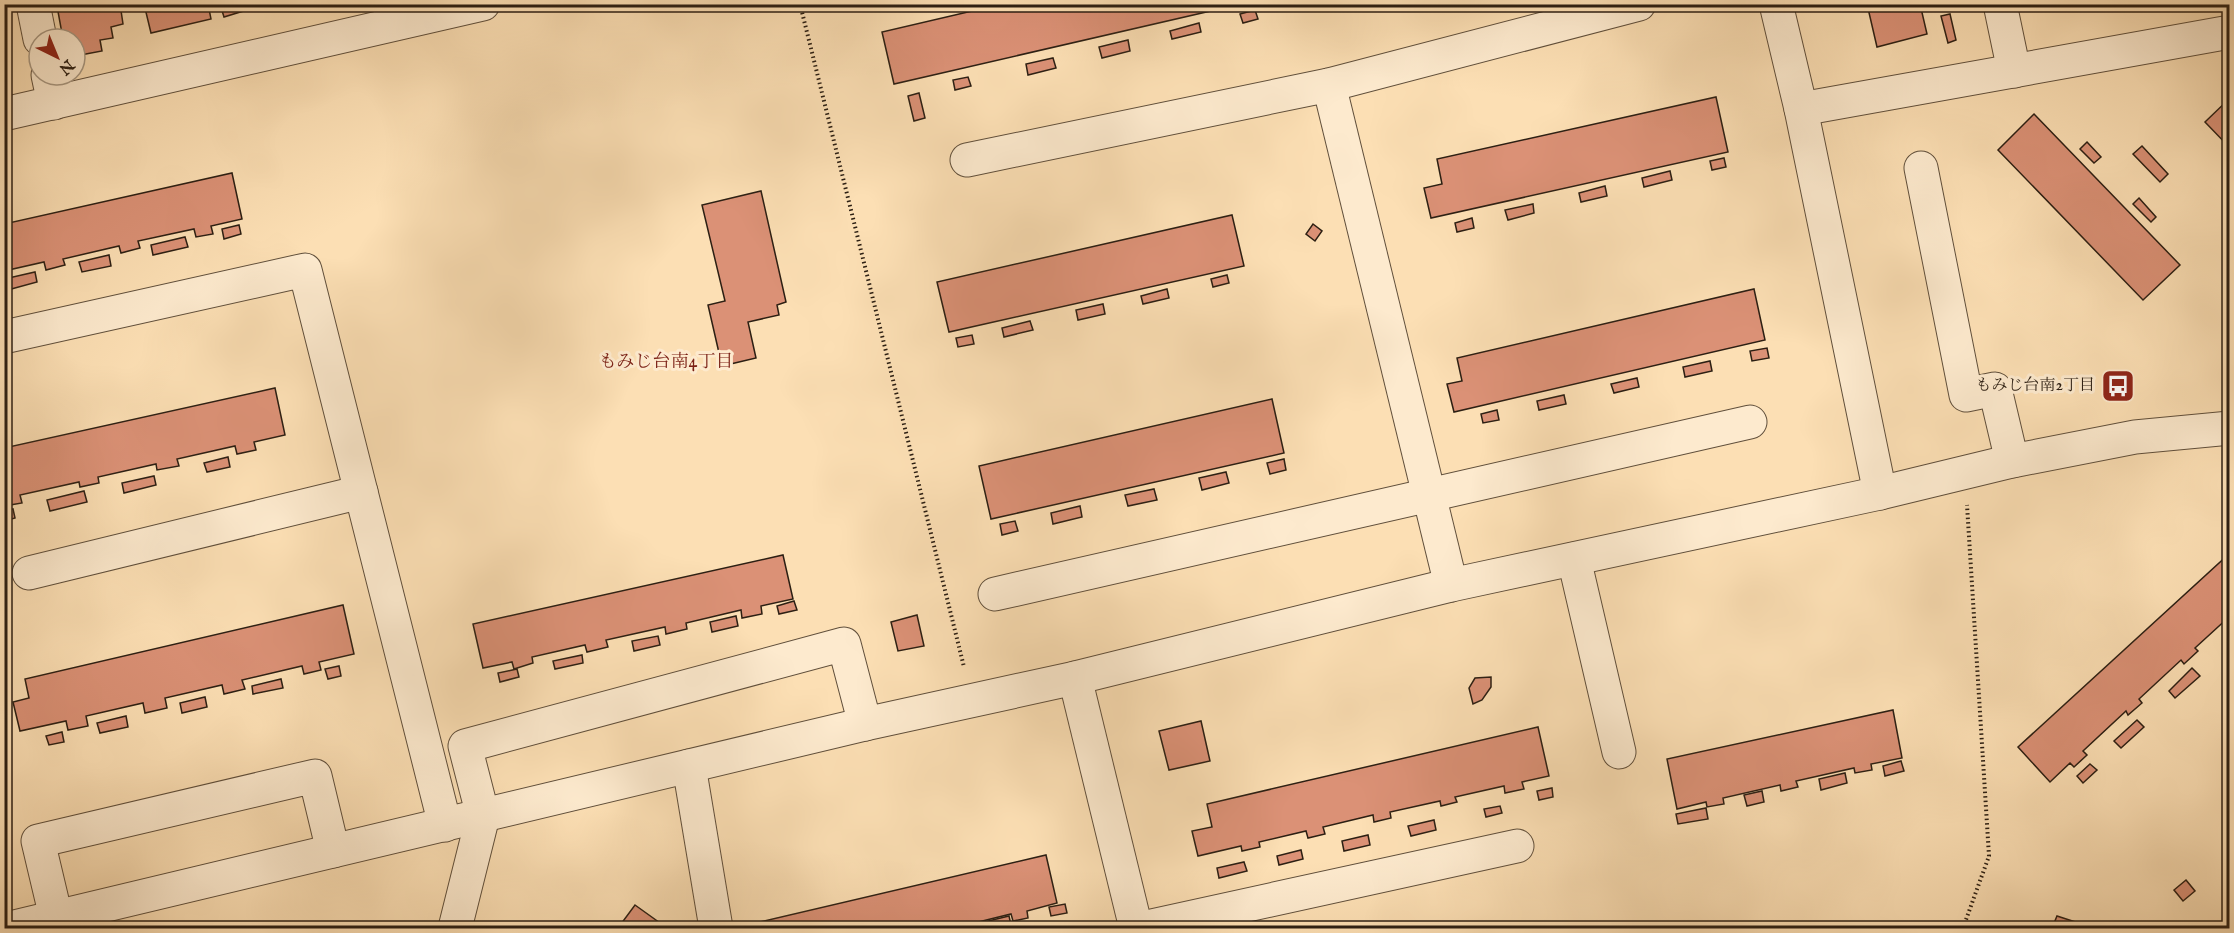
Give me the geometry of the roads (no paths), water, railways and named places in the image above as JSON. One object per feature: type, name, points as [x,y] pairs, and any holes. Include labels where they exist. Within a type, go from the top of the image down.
[{"type":"street","points":[[33,4],[38,27]]},
{"type":"street","points":[[4,114],[51,89],[483,4]]},
{"type":"street","points":[[967,160],[1329,85],[1639,4]]},
{"type":"street","points":[[1776,4],[1801,109],[1880,493]]},
{"type":"street","points":[[2000,4],[2014,71]]},
{"type":"street","points":[[1801,109],[2229,32]]},
{"type":"street","points":[[1329,85],[1451,585]]},
{"type":"street","points":[[1921,168],[1966,395],[1995,389],[2012,461]]},
{"type":"street","points":[[4,337],[305,270],[445,825]]},
{"type":"street","points":[[995,594],[1430,497],[1750,422]]},
{"type":"street","points":[[10,928],[865,724],[1075,678],[1451,585],[1880,493],[2012,461],[2135,437],[2229,428]]},
{"type":"street","points":[[29,573],[362,492]]},
{"type":"street","points":[[1574,559],[1619,752]]},
{"type":"street","points":[[455,928],[483,816],[465,746],[844,644],[865,724]]},
{"type":"street","points":[[1075,678],[1136,928]]},
{"type":"street","points":[[689,766],[716,928]]},
{"type":"street","points":[[56,917],[38,841],[50,838],[315,776],[333,851]]},
{"type":"street","points":[[1142,928],[1517,846]]},
{"type":"place","name":"もみじ台南2丁目","points":[[2118,386]]},
{"type":"district","name":"もみじ台南4丁目","points":[[666,362]]}]
